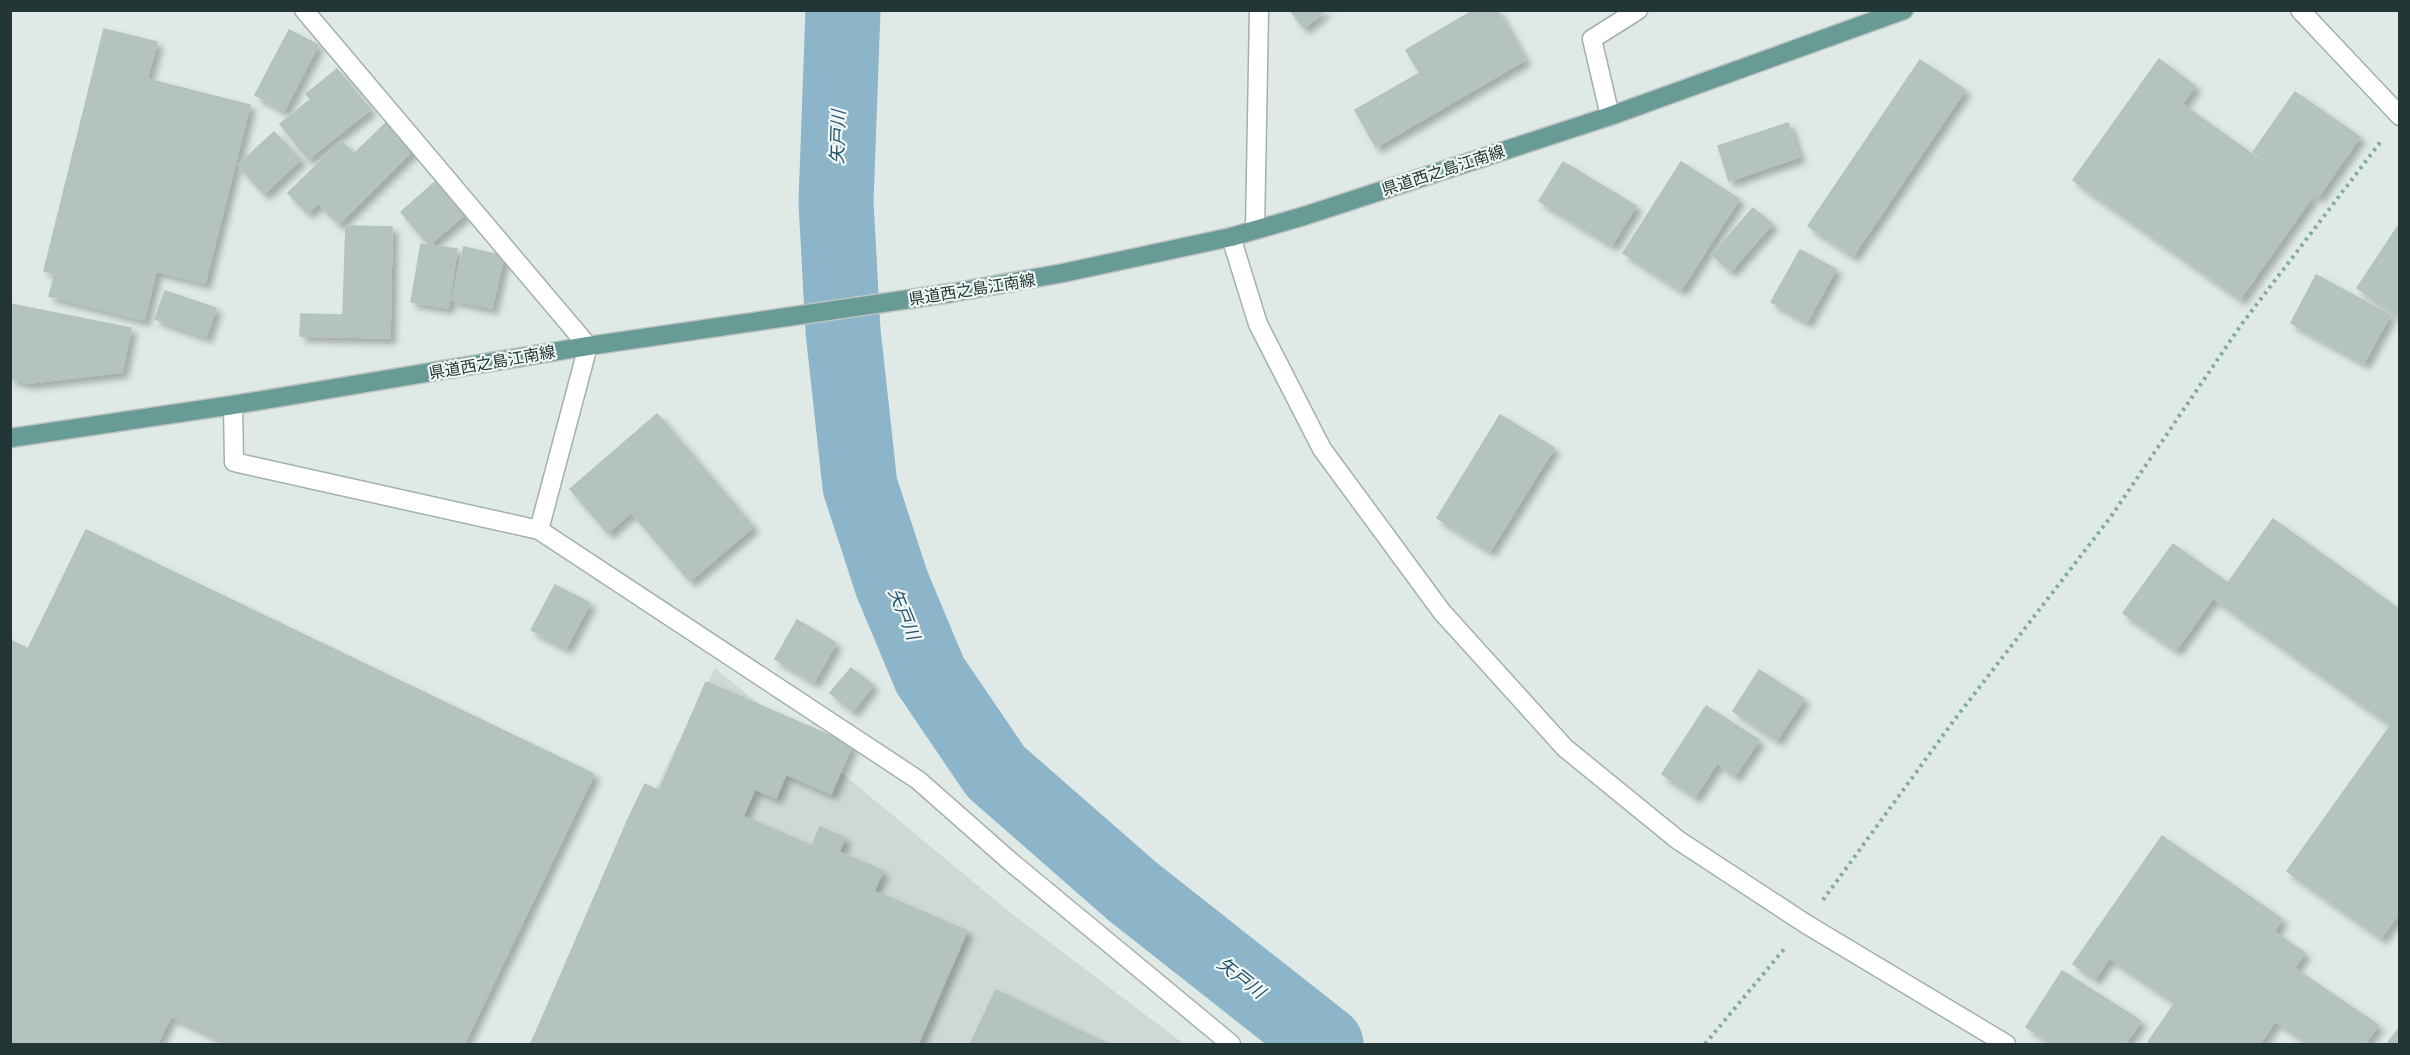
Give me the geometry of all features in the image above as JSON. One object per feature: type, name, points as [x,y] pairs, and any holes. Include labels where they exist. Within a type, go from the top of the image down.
[{"type":"main road","name":"県道西之島江南線","points":[[10,438],[232,405],[588,346],[951,293],[1063,273],[1231,237],[1304,216],[1610,116],[1904,10]]},
{"type":"street","points":[[304,10],[588,346],[539,530]]},
{"type":"street","points":[[1255,230],[1259,10]]},
{"type":"street","points":[[1610,116],[1592,39],[1638,10]]},
{"type":"street","points":[[2300,10],[2400,116]]},
{"type":"street","points":[[1231,237],[1258,324],[1322,449],[1442,612],[1565,748],[1678,840],[1806,924],[2006,1044]]},
{"type":"street","points":[[232,405],[234,462],[539,530],[918,780],[1011,862],[1231,1044]]},
{"type":"path","points":[[1705,1044],[1806,924],[1955,719],[2110,518],[2241,325],[2385,135]]},
{"type":"shaded area","points":[[715,668],[1012,914],[1184,1044],[529,1044]]},
{"type":"building","points":[[1290,10],[1325,10],[1304,28]]},
{"type":"building","points":[[1474,10],[1497,10],[1525,60],[1376,147],[1355,110],[1420,73],[1406,50]]},
{"type":"building","points":[[104,29],[157,42],[147,79],[250,105],[205,283],[156,271],[144,320],[49,296],[55,274],[44,271]]},
{"type":"building","points":[[289,30],[318,45],[284,111],[255,95]]},
{"type":"building","points":[[2159,59],[2195,86],[2182,104],[2312,197],[2240,299],[2073,180]]},
{"type":"building","points":[[1920,60],[1965,90],[1853,256],[1808,226]]},
{"type":"building","points":[[337,69],[370,110],[308,159],[280,124],[311,99],[306,94]]},
{"type":"building","points":[[2295,92],[2360,137],[2318,197],[2253,152]]},
{"type":"building","points":[[390,119],[417,146],[339,224],[318,203],[308,213],[288,193],[341,141],[354,154]]},
{"type":"building","points":[[1788,123],[1799,157],[1729,181],[1718,146]]},
{"type":"building","points":[[274,132],[300,160],[264,194],[238,165]]},
{"type":"building","points":[[1563,162],[1636,206],[1612,245],[1539,201]]},
{"type":"building","points":[[1681,162],[1739,199],[1681,290],[1623,253]]},
{"type":"building","points":[[436,181],[465,214],[429,245],[401,212]]},
{"type":"building","points":[[1753,208],[1772,224],[1731,271],[1712,255]]},
{"type":"building","points":[[2400,223],[2400,314],[2399,315],[2357,288]]},
{"type":"building","points":[[346,226],[392,227],[390,338],[300,336],[301,314],[343,315]]},
{"type":"building","points":[[421,244],[457,249],[448,308],[411,302]]},
{"type":"building","points":[[464,247],[504,256],[492,308],[452,300]]},
{"type":"building","points":[[1800,250],[1836,269],[1807,322],[1771,302]]},
{"type":"building","points":[[2316,275],[2390,315],[2364,363],[2291,323]]},
{"type":"building","points":[[165,291],[216,308],[206,337],[155,319]]},
{"type":"building","points":[[10,304],[131,328],[122,372],[29,383],[10,379]]},
{"type":"building","points":[[657,414],[753,527],[690,581],[631,512],[608,533],[570,489]]},
{"type":"building","points":[[1500,415],[1554,448],[1490,551],[1437,518]]},
{"type":"building","points":[[2273,519],[2400,610],[2400,912],[2381,938],[2287,871],[2391,725],[2213,598],[2176,650],[2123,613],[2173,544],[2228,583]]},
{"type":"building","points":[[86,530],[594,774],[464,1044],[230,1044],[171,1016],[157,1044],[10,1044],[10,640],[28,649]]},
{"type":"building","points":[[555,585],[590,603],[566,648],[531,630]]},
{"type":"building","points":[[797,620],[836,643],[814,682],[775,659]]},
{"type":"building","points":[[851,668],[873,685],[853,711],[830,693]]},
{"type":"building","points":[[1759,670],[1804,699],[1777,740],[1733,711]]},
{"type":"building","points":[[706,682],[852,745],[831,794],[786,774],[776,798],[755,789],[743,816],[812,846],[820,827],[845,838],[839,852],[883,871],[874,891],[967,931],[918,1044],[531,1044],[629,817],[645,784],[659,791]]},
{"type":"building","points":[[1706,706],[1759,740],[1735,776],[1717,763],[1695,797],[1662,774]]},
{"type":"building","points":[[2162,836],[2282,919],[2274,932],[2305,953],[2294,968],[2378,1025],[2365,1044],[2309,1044],[2275,1021],[2260,1044],[2152,1044],[2148,1042],[2175,1003],[2109,958],[2095,979],[2073,964]]},
{"type":"building","points":[[2062,971],[2141,1021],[2125,1044],[2053,1044],[2026,1027]]},
{"type":"building","points":[[996,990],[1107,1044],[970,1044]]},
{"type":"building","points":[[2400,1027],[2400,1044],[2387,1044]]},
{"type":"waterway","name":"矢戸川","points":[[843,10],[836,202],[843,331],[860,486],[892,584],[930,675],[996,772],[1132,891],[1326,1044]]}]
